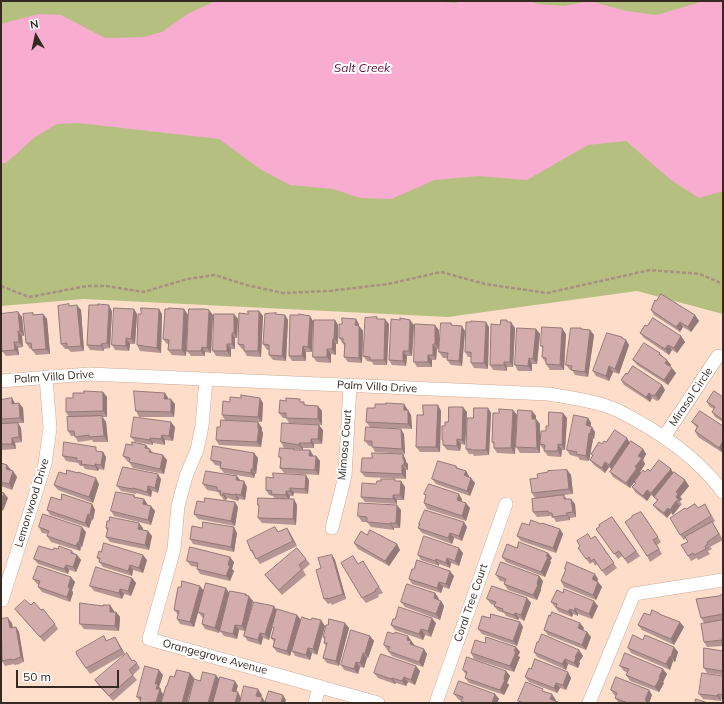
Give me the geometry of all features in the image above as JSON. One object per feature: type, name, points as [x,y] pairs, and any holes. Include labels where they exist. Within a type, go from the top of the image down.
[{"type":"street","name":"Mirasol Circle","points":[[664,437],[718,356]]},
{"type":"street","name":"Palm Villa Drive","points":[[1,381],[89,374],[548,394],[581,399],[616,410],[664,437],[703,468],[723,492]]},
{"type":"street","name":"Lemonwood Drive","points":[[1,600],[46,464],[50,428],[46,378]]},
{"type":"street","name":"Orangegrove Avenue","points":[[206,379],[202,426],[178,506],[174,549],[149,639],[319,686],[337,697],[378,703]]},
{"type":"street","name":"Mimosa Court","points":[[332,528],[344,476],[350,386]]},
{"type":"street","name":"Coral Tree Court","points":[[436,703],[506,504]]},
{"type":"street","points":[[589,703],[634,594],[723,580]]},
{"type":"street","points":[[315,703],[319,686]]},
{"type":"path","points":[[1,286],[29,297],[88,286],[106,286],[144,292],[187,279],[215,275],[246,285],[283,293],[329,292],[381,285],[441,272],[485,284],[547,293],[650,270],[700,274],[723,284]]},
{"type":"green space","points":[[1,1],[723,1],[723,314],[637,291],[448,317],[84,299],[1,306]]},
{"type":"water","name":"Salt Creek","points":[[216,1],[428,1],[456,3],[460,1],[529,1],[538,4],[564,6],[590,1],[626,11],[657,15],[704,1],[723,1],[723,191],[699,198],[671,180],[626,141],[588,145],[527,180],[478,176],[435,180],[391,199],[360,198],[333,189],[290,185],[260,169],[219,139],[79,123],[57,124],[35,137],[6,163],[1,163],[1,24],[38,14],[61,15],[105,38],[144,37],[162,32],[189,13]]},
{"type":"building","points":[[661,294],[695,315],[688,327],[680,322],[676,327],[651,310],[655,300],[656,301]]},
{"type":"building","points":[[69,304],[69,306],[77,305],[81,346],[67,347],[67,343],[61,344],[58,306]]},
{"type":"building","points":[[89,305],[109,305],[107,343],[101,344],[101,346],[87,345]]},
{"type":"building","points":[[114,308],[134,309],[131,339],[126,338],[126,346],[112,345]]},
{"type":"building","points":[[141,308],[159,309],[157,348],[137,345],[138,314],[141,314]]},
{"type":"building","points":[[165,309],[184,309],[182,350],[168,350],[169,340],[163,339]]},
{"type":"building","points":[[189,309],[209,310],[207,348],[202,347],[201,351],[187,351]]},
{"type":"building","points":[[248,311],[259,311],[258,351],[244,351],[244,345],[238,344],[239,313],[248,314]]},
{"type":"building","points":[[18,312],[20,331],[18,331],[19,342],[14,342],[15,350],[2,351],[1,314]]},
{"type":"building","points":[[33,313],[33,315],[43,314],[46,349],[32,350],[31,343],[26,343],[23,314]]},
{"type":"building","points":[[276,313],[275,314],[285,315],[282,356],[269,355],[269,345],[263,344],[265,314]]},
{"type":"building","points":[[214,314],[234,314],[234,333],[232,333],[232,344],[227,344],[227,351],[213,351]]},
{"type":"building","points":[[299,314],[310,316],[308,347],[303,346],[302,356],[289,356],[290,315]]},
{"type":"building","points":[[377,317],[377,319],[385,319],[384,360],[370,360],[370,357],[363,356],[365,318]]},
{"type":"building","points":[[342,318],[356,319],[355,325],[359,326],[359,358],[344,357],[345,343],[343,343],[343,338],[339,338],[339,324],[342,324]]},
{"type":"building","points":[[400,318],[410,320],[409,351],[403,351],[403,361],[389,360],[391,319],[400,320]]},
{"type":"building","points":[[653,318],[681,336],[674,348],[668,345],[665,349],[640,333],[645,325],[647,326]]},
{"type":"building","points":[[314,320],[335,320],[332,349],[327,349],[327,357],[313,357]]},
{"type":"building","points":[[501,320],[511,322],[510,362],[504,362],[504,365],[490,365],[491,324],[500,325]]},
{"type":"building","points":[[466,322],[486,322],[484,363],[471,363],[471,352],[465,352]]},
{"type":"building","points":[[441,323],[451,323],[451,325],[462,326],[459,361],[447,360],[448,353],[439,352]]},
{"type":"building","points":[[415,324],[435,325],[435,344],[433,344],[433,355],[428,355],[428,362],[414,362]]},
{"type":"building","points":[[542,327],[562,328],[560,365],[546,364],[546,358],[542,357]]},
{"type":"building","points":[[517,328],[536,329],[533,359],[529,358],[528,366],[515,365]]},
{"type":"building","points":[[571,328],[590,330],[585,372],[571,370],[572,366],[566,365]]},
{"type":"building","points":[[607,333],[622,337],[626,340],[615,369],[609,366],[606,376],[593,371]]},
{"type":"building","points":[[644,343],[660,353],[659,354],[667,360],[665,363],[672,368],[664,380],[633,360]]},
{"type":"building","points":[[633,366],[662,385],[655,395],[653,396],[649,393],[646,397],[621,380]]},
{"type":"building","points":[[84,391],[103,392],[103,411],[66,412],[66,398],[73,398],[73,393],[84,393]]},
{"type":"building","points":[[134,391],[165,393],[164,399],[171,399],[171,412],[136,411]]},
{"type":"building","points":[[714,391],[723,397],[723,420],[712,412],[715,407],[707,402]]},
{"type":"building","points":[[241,395],[260,398],[258,417],[222,415],[223,401],[230,402],[230,397],[241,398]]},
{"type":"building","points":[[12,398],[12,404],[19,403],[20,418],[1,419],[1,400]]},
{"type":"building","points":[[286,398],[300,399],[300,402],[304,402],[304,405],[318,406],[318,419],[286,418],[286,413],[279,413],[280,400],[286,401]]},
{"type":"building","points":[[375,404],[404,404],[404,410],[408,410],[408,424],[366,422],[367,408],[375,408]]},
{"type":"building","points":[[423,405],[438,405],[436,447],[416,447],[417,415],[423,415]]},
{"type":"building","points":[[449,407],[463,407],[462,440],[457,439],[457,446],[443,445],[442,426],[445,426],[445,422],[448,422]]},
{"type":"building","points":[[474,408],[488,408],[486,450],[466,449],[467,418],[473,418]]},
{"type":"building","points":[[499,409],[513,410],[511,448],[494,448],[494,442],[492,442],[493,413],[499,413]]},
{"type":"building","points":[[518,410],[532,411],[532,419],[536,419],[537,448],[516,447]]},
{"type":"building","points":[[700,411],[723,426],[723,441],[719,448],[695,431],[698,426],[692,422]]},
{"type":"building","points":[[549,412],[563,413],[562,445],[558,444],[558,451],[544,451],[545,445],[540,444],[541,431],[546,431],[546,426],[548,426]]},
{"type":"building","points":[[574,415],[588,418],[586,425],[592,427],[590,434],[589,433],[586,456],[567,450]]},
{"type":"building","points":[[102,416],[104,436],[89,437],[89,435],[75,437],[74,431],[68,431],[67,417]]},
{"type":"building","points":[[134,417],[171,422],[169,436],[162,435],[161,439],[150,438],[150,440],[131,437]]},
{"type":"building","points":[[221,420],[258,422],[259,428],[257,442],[216,440],[217,427],[220,427]]},
{"type":"building","points":[[18,423],[19,437],[12,438],[12,444],[1,444],[1,424]]},
{"type":"building","points":[[282,423],[319,425],[318,439],[311,439],[311,443],[299,443],[299,445],[281,442]]},
{"type":"building","points":[[366,427],[401,429],[402,449],[372,447],[372,441],[365,441]]},
{"type":"building","points":[[615,430],[627,438],[609,465],[605,462],[602,468],[590,460],[593,455],[591,454],[599,442],[602,444],[604,441],[606,442]]},
{"type":"building","points":[[631,441],[643,449],[638,456],[642,458],[626,483],[610,472]]},
{"type":"building","points":[[64,442],[96,447],[96,451],[103,452],[101,465],[95,464],[95,466],[81,464],[82,461],[77,461],[77,458],[63,456]]},
{"type":"building","points":[[132,442],[146,445],[145,448],[150,449],[149,452],[163,455],[160,469],[129,462],[130,458],[123,456],[126,444],[132,445]]},
{"type":"building","points":[[213,446],[254,453],[253,469],[251,469],[251,473],[220,468],[221,462],[211,460]]},
{"type":"building","points":[[280,448],[310,450],[309,456],[316,456],[315,470],[280,468]]},
{"type":"building","points":[[372,453],[403,454],[404,465],[402,465],[402,474],[361,472],[362,458],[372,458]]},
{"type":"building","points":[[659,460],[671,469],[651,493],[647,490],[643,496],[632,487],[636,483],[634,482],[643,470],[645,472],[648,469],[650,471]]},
{"type":"building","points":[[438,461],[456,466],[456,468],[466,471],[464,475],[471,478],[467,491],[432,479]]},
{"type":"building","points":[[1,463],[7,465],[6,469],[13,471],[9,484],[1,482]]},
{"type":"building","points":[[123,467],[158,474],[155,488],[148,486],[147,492],[117,486]]},
{"type":"building","points":[[67,470],[96,478],[89,497],[54,485],[59,472],[66,474]]},
{"type":"building","points":[[567,470],[569,489],[532,493],[530,479],[538,478],[537,474],[548,471]]},
{"type":"building","points":[[206,471],[237,476],[236,480],[244,481],[241,495],[223,493],[223,495],[220,495],[221,491],[217,490],[217,487],[203,484]]},
{"type":"building","points":[[674,472],[685,480],[676,492],[678,494],[676,497],[679,500],[676,501],[670,510],[668,508],[664,513],[653,505],[658,500],[654,497]]},
{"type":"building","points":[[273,473],[306,475],[305,489],[290,488],[290,491],[286,491],[286,495],[271,494],[272,491],[266,490],[266,477],[273,478]]},
{"type":"building","points":[[381,479],[395,479],[395,481],[401,481],[400,495],[393,495],[393,499],[361,497],[362,483],[376,484],[377,481],[381,481]]},
{"type":"building","points":[[429,484],[459,494],[457,500],[466,503],[462,516],[424,503],[426,495],[424,494]]},
{"type":"building","points":[[1,492],[4,493],[1,501]]},
{"type":"building","points":[[116,492],[134,495],[134,497],[144,499],[143,504],[151,506],[148,520],[111,511]]},
{"type":"building","points":[[62,494],[92,504],[90,515],[88,514],[85,523],[47,510],[51,497],[61,500]]},
{"type":"building","points":[[564,495],[564,499],[571,499],[573,512],[566,513],[567,515],[553,517],[552,513],[549,513],[548,511],[533,512],[532,499]]},
{"type":"building","points":[[205,498],[235,502],[231,521],[194,514],[197,501],[204,502]]},
{"type":"building","points":[[258,498],[294,499],[293,519],[258,518]]},
{"type":"building","points":[[359,503],[397,505],[396,523],[390,524],[367,522],[367,517],[358,516]]},
{"type":"building","points":[[695,504],[698,508],[705,504],[711,516],[680,535],[670,518],[685,508],[686,509]]},
{"type":"building","points":[[425,510],[464,522],[459,536],[450,533],[448,538],[418,528]]},
{"type":"building","points":[[641,512],[658,537],[653,540],[659,549],[647,556],[625,522],[632,516]]},
{"type":"building","points":[[43,514],[82,527],[79,542],[76,546],[47,536],[49,531],[39,527]]},
{"type":"building","points":[[110,517],[139,523],[138,529],[148,531],[145,545],[106,537],[108,528],[106,528],[107,521],[109,521]]},
{"type":"building","points":[[612,517],[636,551],[625,559],[619,551],[614,554],[596,529],[600,526],[599,525]]},
{"type":"building","points":[[531,520],[560,529],[553,548],[517,536],[522,523],[529,525]]},
{"type":"building","points":[[203,522],[234,527],[231,547],[190,539],[192,526],[202,528]]},
{"type":"building","points":[[712,522],[719,534],[707,542],[708,544],[705,546],[706,549],[694,555],[693,553],[688,556],[681,545],[688,542],[685,537]]},
{"type":"building","points":[[275,527],[278,532],[287,528],[293,541],[256,559],[247,541]]},
{"type":"building","points":[[370,530],[397,544],[385,561],[354,543],[361,531],[367,535]]},
{"type":"building","points":[[588,534],[591,539],[595,536],[614,563],[602,571],[594,559],[591,561],[589,557],[586,559],[578,548],[580,546],[577,541]]},
{"type":"building","points":[[424,536],[459,548],[455,561],[447,558],[446,563],[418,555]]},
{"type":"building","points":[[519,542],[548,553],[546,556],[548,557],[541,572],[502,557],[507,544],[517,548]]},
{"type":"building","points":[[104,543],[143,555],[139,568],[130,565],[128,571],[99,562],[100,558],[97,558]]},
{"type":"building","points":[[39,546],[53,550],[54,548],[58,549],[59,546],[72,551],[71,553],[77,555],[73,567],[66,565],[64,569],[34,559]]},
{"type":"building","points":[[190,547],[230,557],[228,565],[230,566],[226,576],[197,569],[198,563],[187,561]]},
{"type":"building","points":[[297,548],[306,559],[299,565],[302,569],[279,590],[265,575]]},
{"type":"building","points":[[332,555],[343,594],[324,599],[316,570],[321,568],[318,558]]},
{"type":"building","points":[[353,556],[358,564],[363,561],[379,587],[375,590],[376,591],[362,598],[341,563]]},
{"type":"building","points":[[417,560],[450,571],[446,584],[439,582],[437,588],[409,579]]},
{"type":"building","points":[[501,562],[539,576],[538,585],[533,595],[504,584],[506,579],[496,575]]},
{"type":"building","points":[[567,562],[595,574],[592,579],[598,582],[593,595],[561,581]]},
{"type":"building","points":[[38,566],[71,577],[67,597],[38,587],[40,581],[33,579]]},
{"type":"building","points":[[96,567],[132,578],[128,591],[120,589],[119,593],[90,586]]},
{"type":"building","points":[[182,581],[200,586],[190,622],[177,619],[179,611],[174,610],[178,587],[181,587]]},
{"type":"building","points":[[206,583],[226,588],[215,628],[202,624],[204,614],[198,612]]},
{"type":"building","points":[[407,584],[435,593],[434,598],[441,601],[436,614],[401,602]]},
{"type":"building","points":[[492,586],[527,598],[521,615],[515,613],[514,615],[502,611],[503,609],[494,606],[496,602],[487,599]]},
{"type":"building","points":[[564,589],[594,601],[589,614],[575,608],[574,611],[570,609],[568,612],[556,607],[557,604],[551,602],[557,590],[563,593]]},
{"type":"building","points":[[230,591],[249,596],[242,626],[235,625],[233,634],[220,631]]},
{"type":"building","points":[[723,594],[723,614],[701,618],[696,599],[719,596]]},
{"type":"building","points":[[25,600],[31,605],[34,602],[41,610],[43,609],[55,624],[40,637],[15,609]]},
{"type":"building","points":[[254,602],[274,606],[265,634],[260,633],[258,640],[244,636]]},
{"type":"building","points":[[80,603],[103,606],[110,605],[110,612],[116,612],[115,626],[80,624]]},
{"type":"building","points":[[399,607],[432,618],[428,631],[421,629],[419,634],[391,625],[393,619],[395,619]]},
{"type":"building","points":[[277,609],[297,615],[287,651],[273,647],[275,639],[271,638],[274,628],[272,627]]},
{"type":"building","points":[[652,610],[680,622],[671,639],[638,625],[644,613],[650,615]]},
{"type":"building","points":[[552,612],[580,623],[578,628],[587,632],[582,645],[544,630],[549,615],[550,616]]},
{"type":"building","points":[[491,614],[520,622],[513,641],[478,629],[482,616],[490,618]]},
{"type":"building","points":[[302,617],[311,620],[312,618],[321,620],[313,649],[308,648],[306,655],[292,651]]},
{"type":"building","points":[[8,618],[10,628],[16,627],[21,657],[2,661],[1,619]]},
{"type":"building","points":[[329,619],[345,623],[336,661],[323,658],[327,643],[324,643],[325,637],[323,637]]},
{"type":"building","points":[[723,620],[722,640],[704,642],[701,624]]},
{"type":"building","points":[[351,630],[370,636],[365,653],[363,653],[360,663],[356,662],[354,669],[341,665]]},
{"type":"building","points":[[388,632],[394,634],[395,632],[408,636],[407,640],[411,641],[410,644],[424,649],[419,662],[388,651],[390,647],[384,645]]},
{"type":"building","points":[[542,634],[579,650],[575,657],[574,663],[565,659],[562,664],[534,652],[537,642]]},
{"type":"building","points":[[633,635],[643,640],[645,635],[674,647],[671,657],[670,656],[666,664],[628,648]]},
{"type":"building","points":[[104,636],[106,641],[115,637],[121,649],[86,668],[76,652]]},
{"type":"building","points":[[486,637],[516,647],[514,651],[516,652],[510,666],[471,653],[475,640],[485,643]]},
{"type":"building","points":[[704,648],[723,651],[723,671],[704,668]]},
{"type":"building","points":[[127,653],[132,661],[134,660],[137,663],[129,670],[133,675],[109,696],[95,680]]},
{"type":"building","points":[[625,653],[663,669],[655,687],[626,675],[629,669],[620,666]]},
{"type":"building","points":[[381,654],[416,666],[411,680],[404,677],[402,681],[391,679],[374,673]]},
{"type":"building","points":[[467,657],[506,671],[505,680],[500,690],[465,678],[467,672],[463,670]]},
{"type":"building","points":[[535,659],[568,672],[563,685],[556,683],[554,688],[525,677],[529,668],[531,669]]},
{"type":"building","points":[[145,666],[159,670],[155,684],[158,684],[156,689],[160,689],[156,702],[140,703],[141,697],[137,697]]},
{"type":"building","points":[[177,670],[190,673],[182,703],[161,703],[170,676],[174,677]]},
{"type":"building","points":[[203,672],[216,675],[208,703],[188,703],[194,679],[200,681]]},
{"type":"building","points":[[702,673],[723,676],[723,695],[718,694],[717,696],[699,694]]},
{"type":"building","points":[[220,677],[235,681],[232,691],[238,692],[235,703],[213,703]]},
{"type":"building","points":[[616,677],[649,690],[645,700],[647,701],[646,703],[628,703],[615,698],[617,693],[611,690]]},
{"type":"building","points":[[459,681],[495,694],[492,703],[466,703],[461,701],[463,697],[454,694]]},
{"type":"building","points":[[526,682],[543,689],[542,691],[552,694],[550,699],[558,702],[524,703],[518,701]]},
{"type":"building","points":[[244,686],[258,689],[256,696],[262,697],[261,703],[240,703]]},
{"type":"building","points":[[269,691],[283,695],[281,703],[265,703]]},
{"type":"building","points":[[696,699],[708,703],[695,703]]}]
